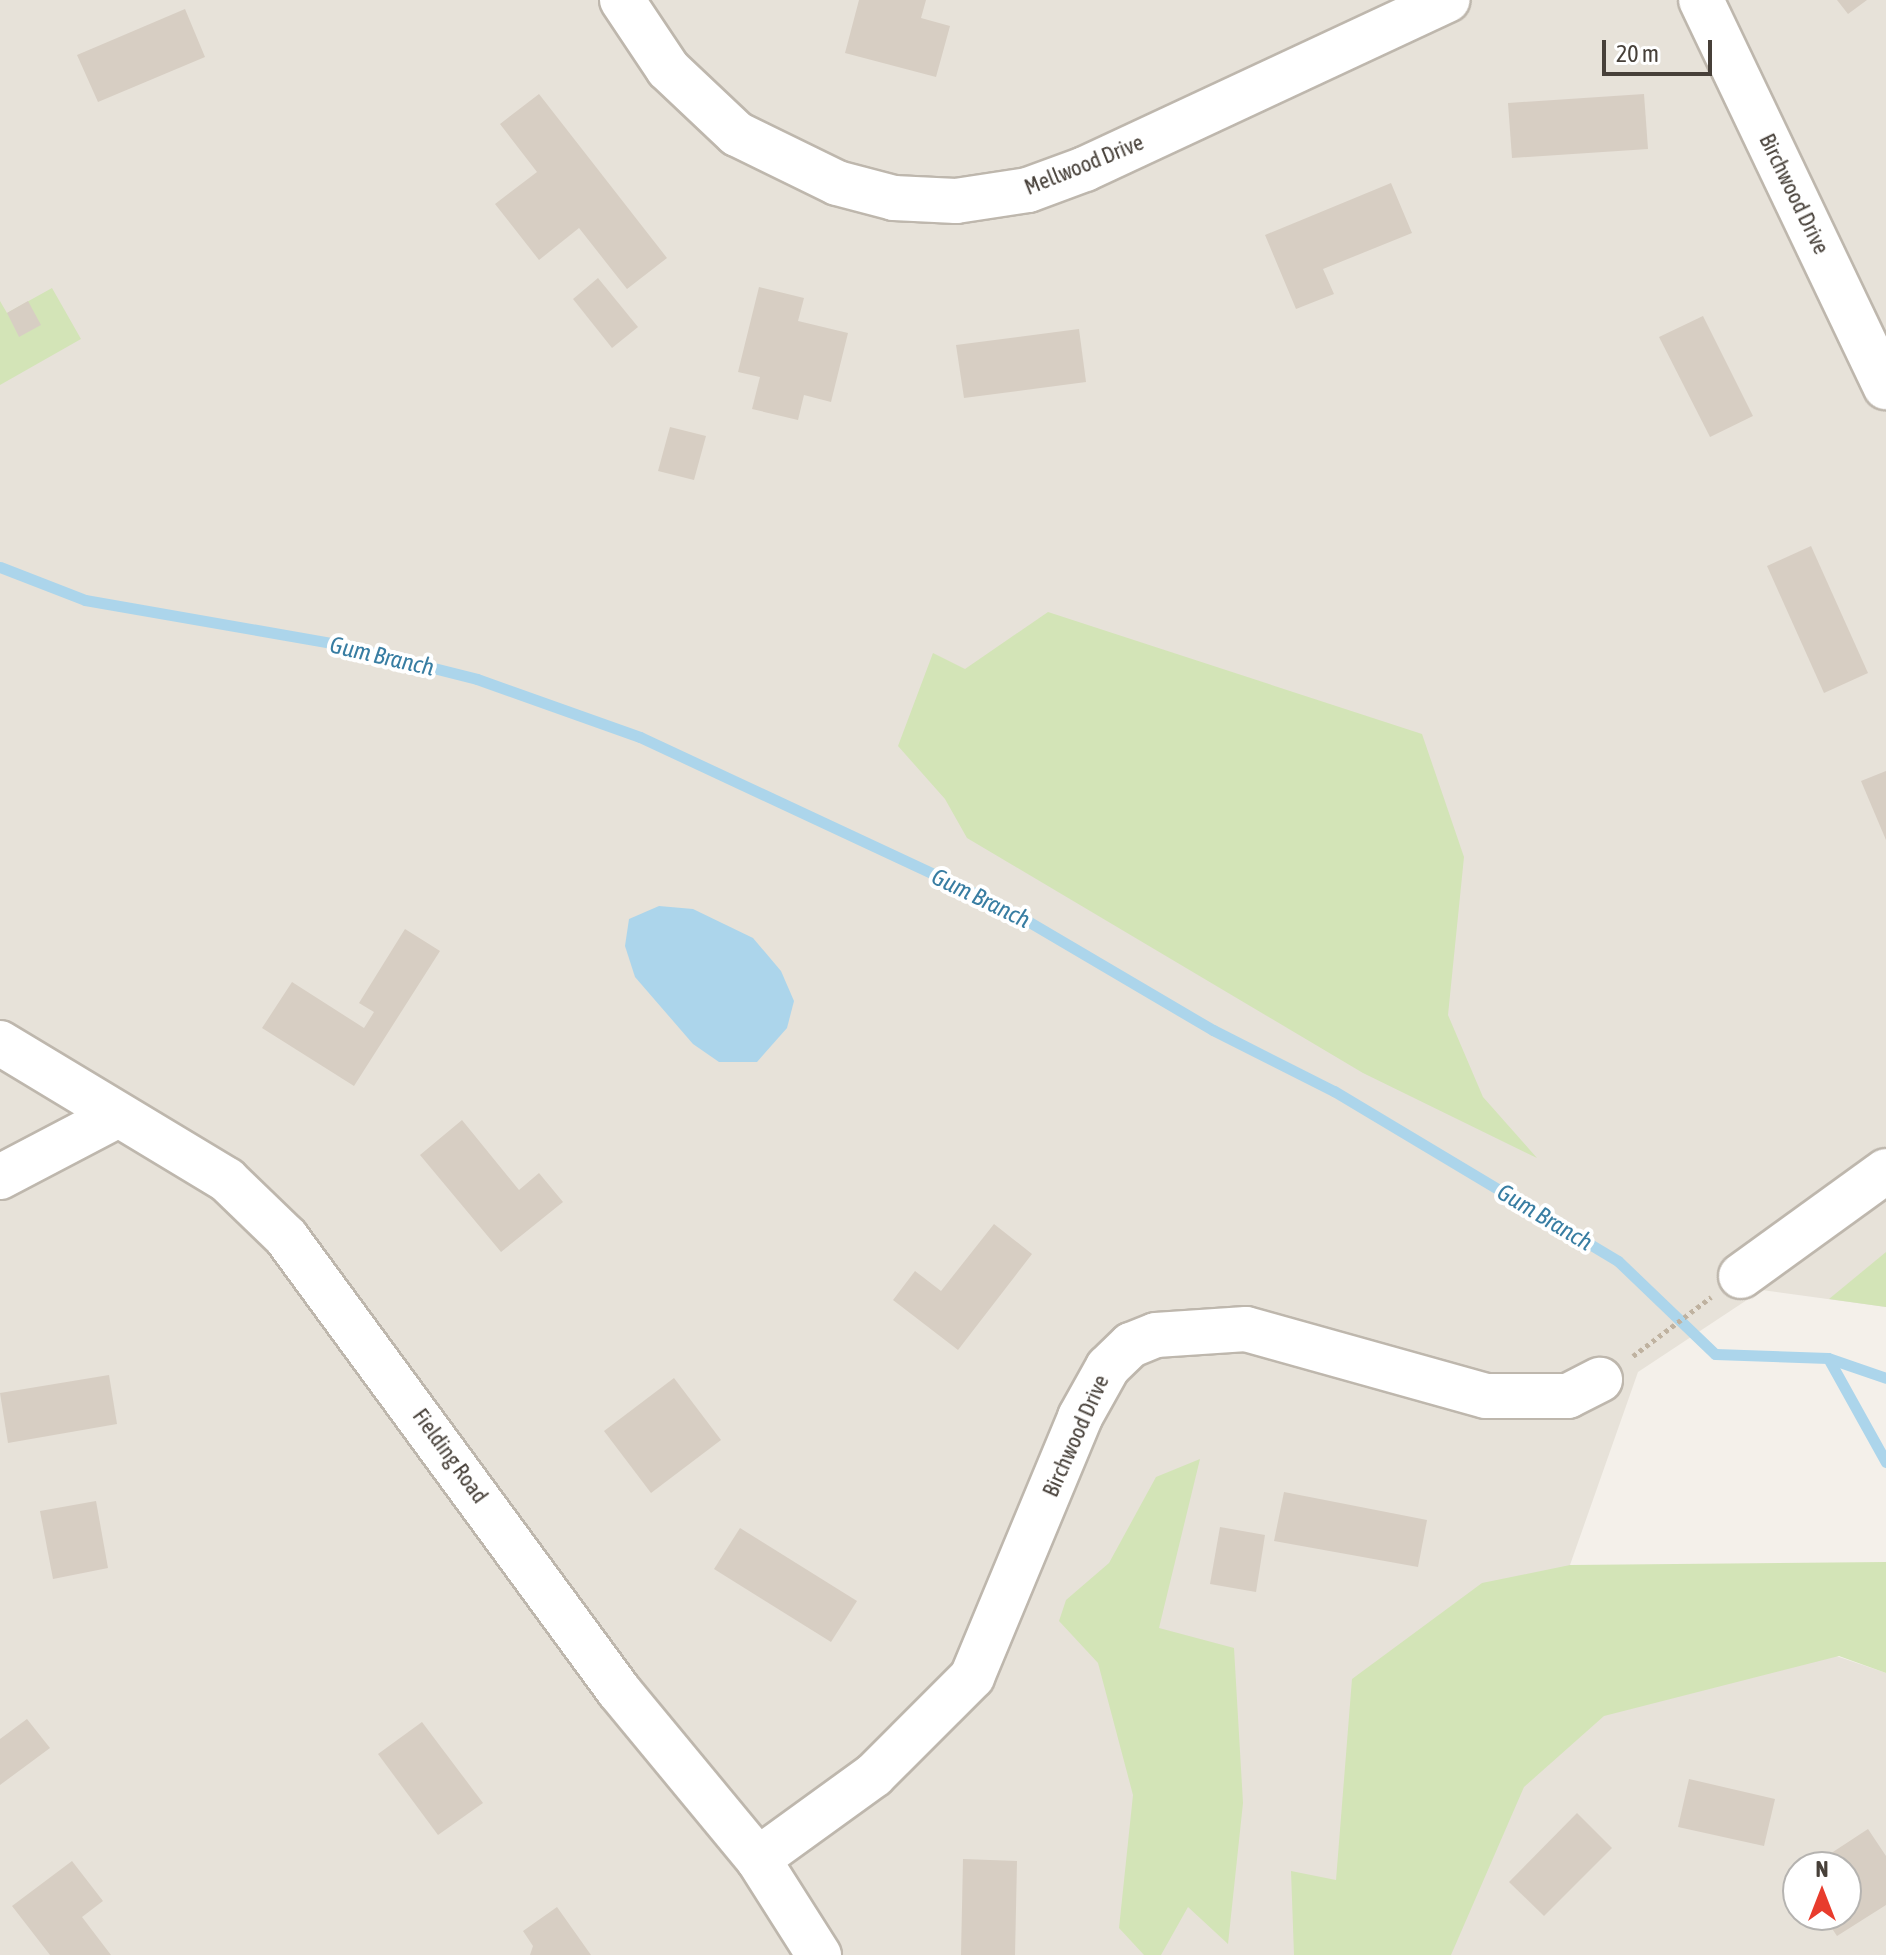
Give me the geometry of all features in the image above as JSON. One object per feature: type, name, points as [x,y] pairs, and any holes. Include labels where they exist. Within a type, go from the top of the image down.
[{"type":"street","name":"Mellwood Drive","points":[[622,0],[668,69],[737,134],[837,183],[894,198],[956,201],[1028,190],[1085,169],[1448,0]]},
{"type":"street","name":"Birchwood Drive","points":[[1701,0],[1886,387]]},
{"type":"street","name":"Fielding Road","points":[[0,1043],[227,1180],[286,1237],[619,1691],[758,1859],[819,1955]]},
{"type":"street","points":[[0,1177],[118,1115]]},
{"type":"street","points":[[1733,1281],[1886,1171]]},
{"type":"street","name":"Birchwood Drive","points":[[758,1859],[874,1775],[972,1677],[1080,1417],[1108,1367],[1131,1345],[1156,1335],[1246,1329],[1486,1396],[1568,1396],[1600,1380]]},
{"type":"path","points":[[1651,1343],[1733,1281]]},
{"type":"shaded area","points":[[0,0],[1886,0],[1886,1307],[1762,1290],[1638,1372],[1570,1565],[1886,1673],[1886,1955],[0,1955]]},
{"type":"green space","points":[[52,288],[81,339],[0,385],[0,301],[7,313]]},
{"type":"green space","points":[[1048,612],[1422,734],[1464,857],[1448,1015],[1483,1097],[1537,1158],[1363,1073],[967,838],[945,799],[898,746],[933,653],[965,669]]},
{"type":"green space","points":[[1886,1252],[1886,1307],[1829,1299]]},
{"type":"green space","points":[[1200,1459],[1159,1628],[1234,1648],[1243,1803],[1228,1944],[1188,1907],[1161,1955],[1144,1955],[1119,1928],[1133,1795],[1098,1663],[1059,1621],[1066,1600],[1109,1563],[1156,1477]]},
{"type":"green space","points":[[1886,1562],[1886,1673],[1839,1656],[1604,1716],[1524,1787],[1451,1955],[1294,1955],[1291,1871],[1336,1880],[1352,1679],[1482,1583],[1570,1565]]},
{"type":"water","points":[[659,906],[693,909],[753,938],[781,971],[794,1001],[787,1028],[757,1062],[719,1062],[693,1044],[635,977],[625,946],[629,919]]},
{"type":"building","points":[[859,0],[926,0],[921,18],[950,26],[936,77],[845,53]]},
{"type":"building","points":[[1837,0],[1867,0],[1848,14]]},
{"type":"building","points":[[185,9],[205,57],[98,102],[77,55]]},
{"type":"building","points":[[539,94],[667,258],[627,289],[579,228],[539,260],[495,204],[537,172],[500,124]]},
{"type":"building","points":[[1644,94],[1648,149],[1512,158],[1508,103]]},
{"type":"building","points":[[1391,183],[1412,233],[1323,269],[1334,294],[1296,309],[1265,235]]},
{"type":"building","points":[[598,278],[638,327],[612,348],[573,299]]},
{"type":"building","points":[[759,287],[804,298],[798,321],[848,333],[831,402],[804,395],[798,420],[752,409],[760,377],[738,372]]},
{"type":"building","points":[[28,301],[41,325],[19,337],[7,313]]},
{"type":"building","points":[[1703,316],[1753,416],[1710,437],[1659,337]]},
{"type":"building","points":[[1079,329],[1086,382],[964,398],[956,345]]},
{"type":"building","points":[[670,427],[706,436],[694,480],[658,471]]},
{"type":"building","points":[[1811,546],[1868,673],[1824,693],[1767,566]]},
{"type":"building","points":[[1886,771],[1886,840],[1861,781]]},
{"type":"building","points":[[405,929],[440,951],[354,1086],[262,1028],[292,982],[364,1028],[374,1012],[359,1003]]},
{"type":"building","points":[[462,1120],[519,1190],[539,1173],[563,1202],[501,1252],[420,1155]]},
{"type":"building","points":[[994,1224],[1032,1254],[958,1350],[893,1300],[915,1271],[941,1291]]},
{"type":"building","points":[[109,1375],[117,1424],[8,1443],[0,1393]]},
{"type":"building","points":[[674,1378],[721,1440],[651,1493],[604,1431]]},
{"type":"building","points":[[1284,1492],[1427,1520],[1418,1567],[1274,1541]]},
{"type":"building","points":[[96,1501],[108,1568],[53,1579],[40,1511]]},
{"type":"building","points":[[1220,1527],[1265,1535],[1256,1592],[1210,1584]]},
{"type":"building","points":[[740,1528],[857,1601],[831,1642],[714,1569]]},
{"type":"building","points":[[27,1719],[50,1748],[0,1785],[0,1739]]},
{"type":"building","points":[[422,1722],[483,1803],[438,1835],[378,1754]]},
{"type":"building","points":[[1689,1779],[1775,1799],[1764,1846],[1678,1827]]},
{"type":"building","points":[[1577,1813],[1612,1848],[1544,1916],[1509,1882]]},
{"type":"building","points":[[1868,1829],[1886,1856],[1886,1905],[1862,1920],[1862,1851],[1834,1851]]},
{"type":"building","points":[[963,1859],[1017,1861],[1015,1955],[961,1955]]},
{"type":"building","points":[[72,1861],[103,1901],[82,1917],[111,1955],[50,1955],[12,1906]]},
{"type":"building","points":[[557,1907],[591,1955],[530,1955],[533,1946],[523,1931]]},
{"type":"waterway","name":"Gum Branch","points":[[0,567],[85,600],[342,645],[477,679],[640,737],[1004,907],[1213,1030],[1334,1091],[1618,1261],[1715,1354],[1828,1358],[1886,1378]]},
{"type":"waterway","points":[[1828,1358],[1886,1462]]}]
